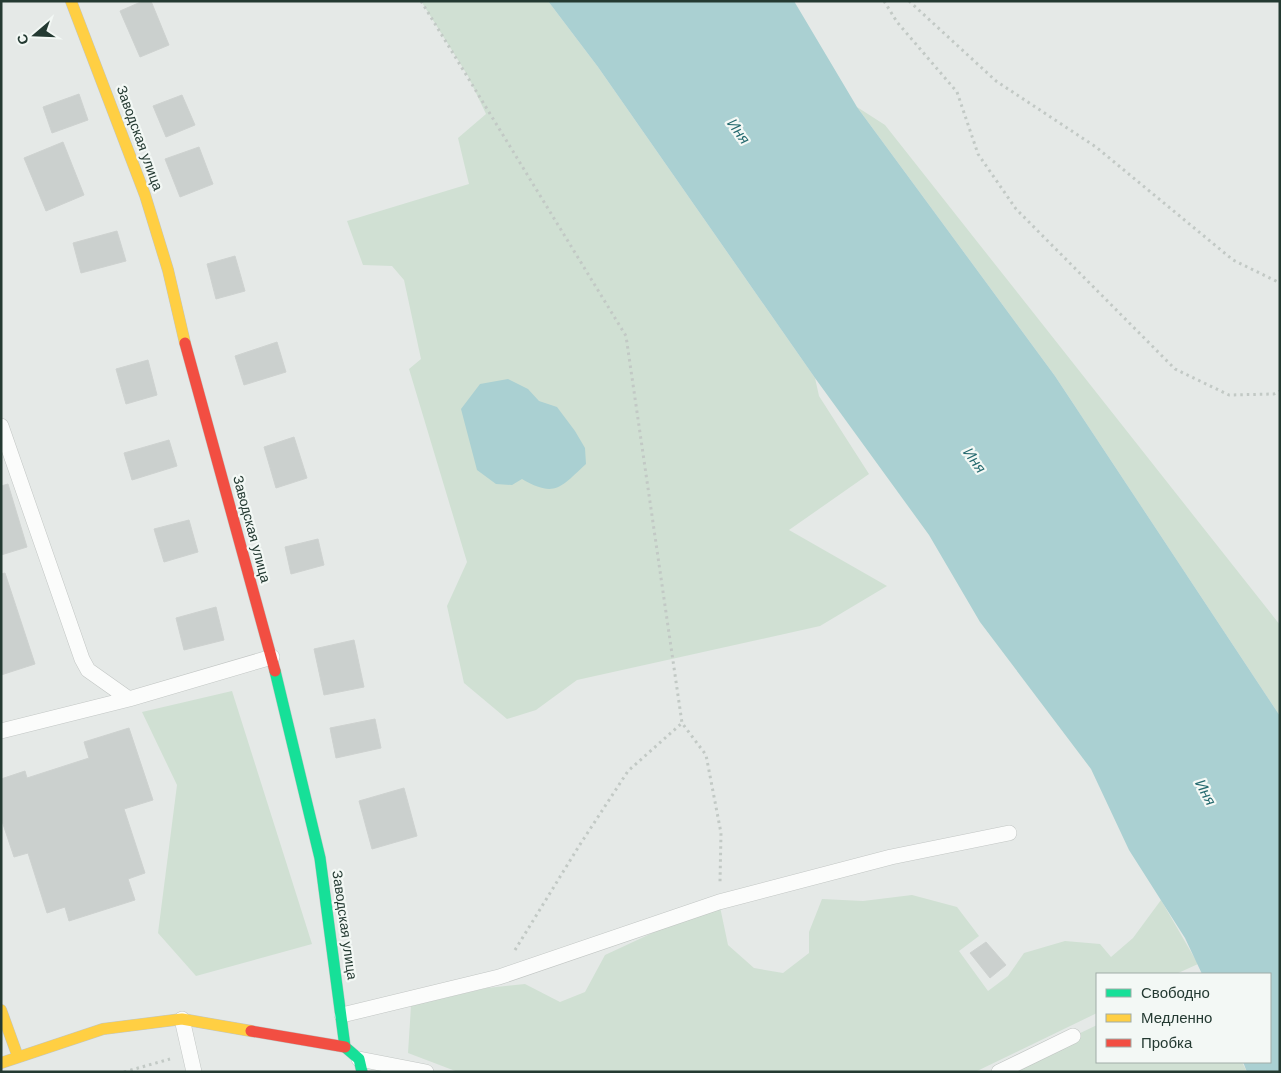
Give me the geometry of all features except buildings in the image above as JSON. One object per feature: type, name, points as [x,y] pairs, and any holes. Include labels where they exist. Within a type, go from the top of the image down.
[{"type":"street","name":"Заводская улица","points":[[71,1],[146,195],[168,270],[186,348],[272,657],[320,858],[345,1047]]},
{"type":"street","points":[[1,1010],[18,1057]]},
{"type":"street","points":[[1,1063],[103,1029],[182,1019],[345,1047],[361,1065]]},
{"type":"lane","points":[[1,426],[82,659],[88,670],[129,699]]},
{"type":"lane","points":[[1,731],[129,699],[272,657]]},
{"type":"lane","points":[[342,1015],[499,977],[719,902],[891,857],[1009,833]]},
{"type":"lane","points":[[182,1019],[194,1072]]},
{"type":"lane","points":[[999,1072],[1073,1036]]},
{"type":"lane","points":[[361,1065],[426,1072]]},
{"type":"path","points":[[421,1],[626,336],[682,723],[706,755],[722,832],[719,902]]},
{"type":"path","points":[[884,1],[897,22],[957,92],[978,154],[1016,209],[1168,362],[1176,369],[1229,395],[1274,394],[1280,391]]},
{"type":"path","points":[[909,1],[996,81],[1096,148],[1232,260],[1280,283]]},
{"type":"path","points":[[499,977],[579,846],[628,771],[682,723]]},
{"type":"path","points":[[124,1072],[190,1054]]},
{"type":"green space","points":[[421,1],[548,1],[598,67],[815,378],[819,396],[869,474],[789,530],[887,586],[820,626],[577,680],[536,710],[507,719],[464,683],[447,606],[467,562],[409,369],[421,359],[404,280],[392,266],[363,265],[347,221],[469,184],[458,138],[486,114],[468,76]]},
{"type":"green space","points":[[857,107],[885,125],[1280,625],[1280,716],[1055,376]]},
{"type":"green space","points":[[232,691],[312,944],[196,976],[158,933],[177,785],[142,712]]},
{"type":"green space","points":[[912,895],[957,907],[979,936],[959,951],[988,991],[1008,976],[1024,953],[1065,941],[1100,944],[1111,957],[1133,938],[1161,900],[1198,964],[1178,973],[1096,973],[1096,1013],[975,1072],[458,1072],[408,1053],[411,1006],[487,988],[525,984],[560,1002],[585,992],[605,955],[719,902],[728,945],[754,968],[783,973],[809,953],[809,932],[822,899],[863,901]]},
{"type":"green space","points":[[1096,1025],[1096,1063],[1242,1063],[1247,1072],[999,1072]]},
{"type":"water","name":"Иня","points":[[548,1],[794,1],[857,107],[1055,376],[1280,716],[1280,1072],[1247,1072],[1243,1063],[1271,1063],[1271,973],[1202,973],[1185,938],[1129,850],[1091,769],[980,622],[929,535],[815,378],[598,67]]},
{"type":"water","points":[[508,379],[528,389],[539,401],[557,407],[585,448],[586,464],[557,488],[542,488],[522,479],[512,485],[496,484],[477,470],[461,409],[480,384]]},
{"type":"traffic: fast","points":[[275,671],[320,858],[345,1047],[359,1059],[362,1072]]},
{"type":"traffic: slow","points":[[71,1],[145,195],[168,270],[185,343]]},
{"type":"traffic: slow","points":[[1,1010],[18,1057]]},
{"type":"traffic: slow","points":[[1,1063],[103,1029],[182,1019],[251,1031]]},
{"type":"traffic: jam","points":[[185,343],[275,671]]},
{"type":"traffic: jam","points":[[251,1031],[345,1047]]}]
